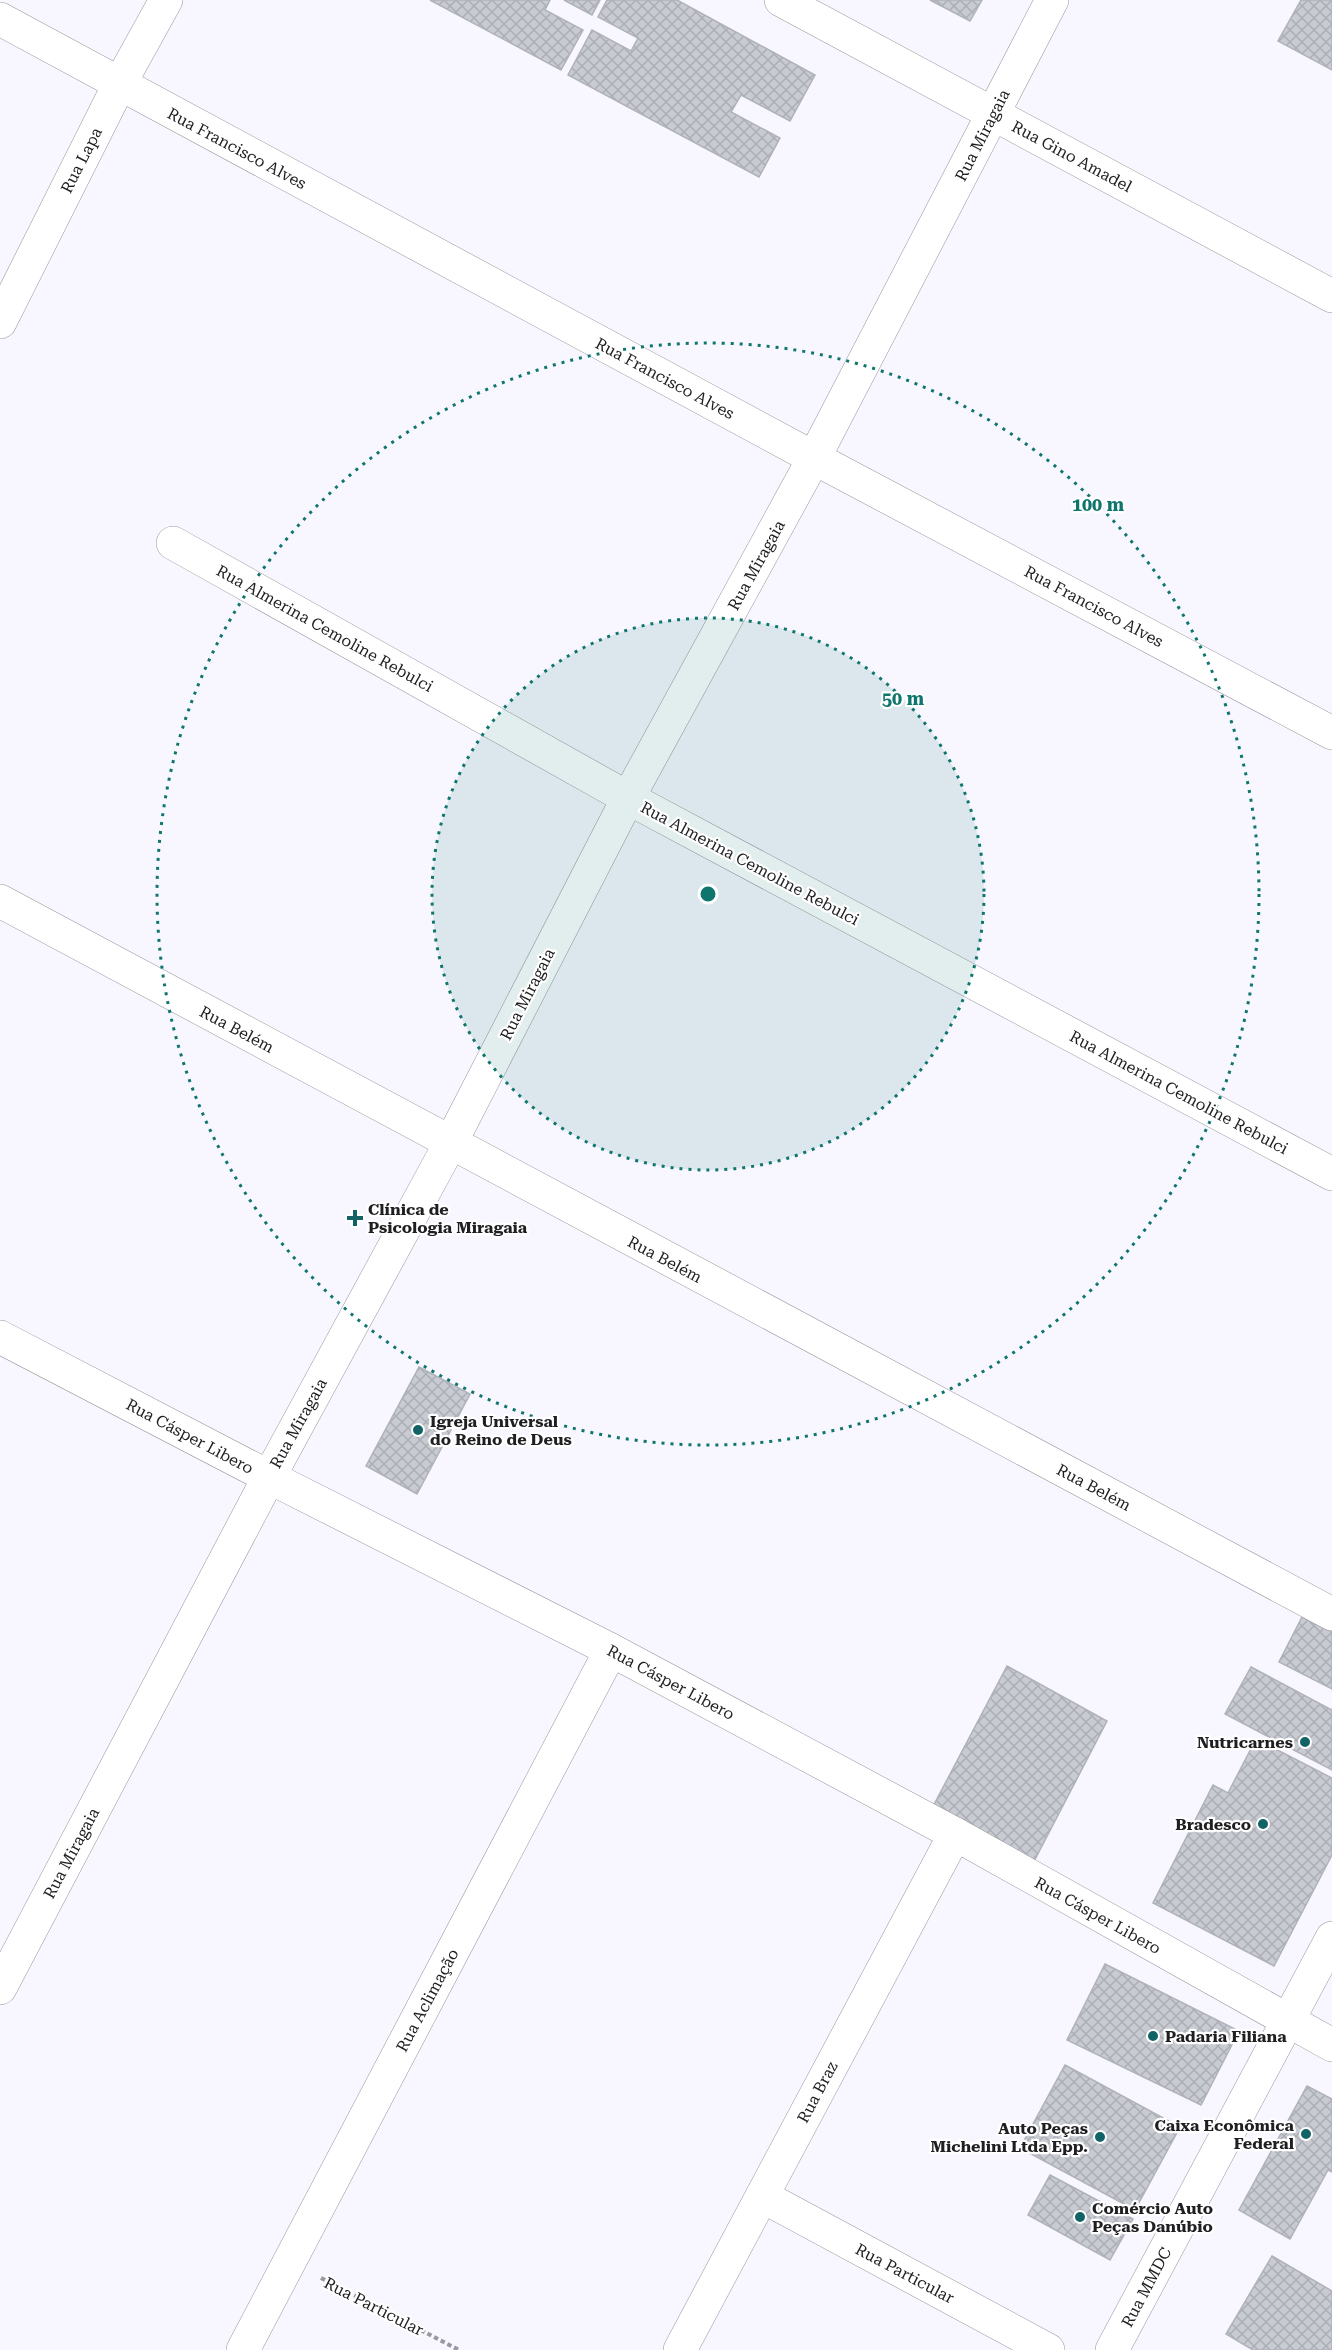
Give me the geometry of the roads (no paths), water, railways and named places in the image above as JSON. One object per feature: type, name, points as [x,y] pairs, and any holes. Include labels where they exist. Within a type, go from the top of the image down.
[{"type":"street","name":"Rua Lapa","points":[[0,322],[119,85],[166,0]]},
{"type":"street","name":"Rua Gino Amadel","points":[[781,0],[1332,296]]},
{"type":"street","name":"Rua Miragaia","points":[[0,1988],[269,1477],[450,1144],[628,798],[814,458],[1052,0]]},
{"type":"street","name":"Rua Francisco Alves","points":[[0,19],[814,458],[1332,733]]},
{"type":"street","name":"Rua Almerina Cemoline Rebulci","points":[[173,543],[628,798],[1332,1174]]},
{"type":"street","name":"Rua Belém","points":[[0,901],[450,1144],[1332,1614]]},
{"type":"street","name":"Rua Cásper Libero","points":[[0,1337],[269,1477],[611,1650],[955,1834],[1332,2045]]},
{"type":"street","name":"Rua Aclimação","points":[[243,2350],[611,1650]]},
{"type":"street","name":"Rua Braz","points":[[680,2350],[955,1834]]},
{"type":"street","name":"Rua MMDC","points":[[1112,2350],[1332,1938]]},
{"type":"street","name":"Rua Particular","points":[[762,2196],[1048,2350]]},
{"type":"place","name":"Clínica de Psicologia Miragaia","points":[[355,1218]]},
{"type":"place","name":"Igreja Universal do Reino de Deus","points":[[418,1430]]},
{"type":"place","name":"Nutricarnes","points":[[1305,1742]]},
{"type":"place","name":"Bradesco","points":[[1263,1824]]},
{"type":"place","name":"Padaria Filiana","points":[[1153,2036]]},
{"type":"place","name":"Caixa Econômica Federal","points":[[1306,2134]]},
{"type":"place","name":"Auto Peças Michelini Ltda Epp.","points":[[1100,2137]]},
{"type":"place","name":"Comércio Auto Peças Danúbio","points":[[1080,2217]]}]
